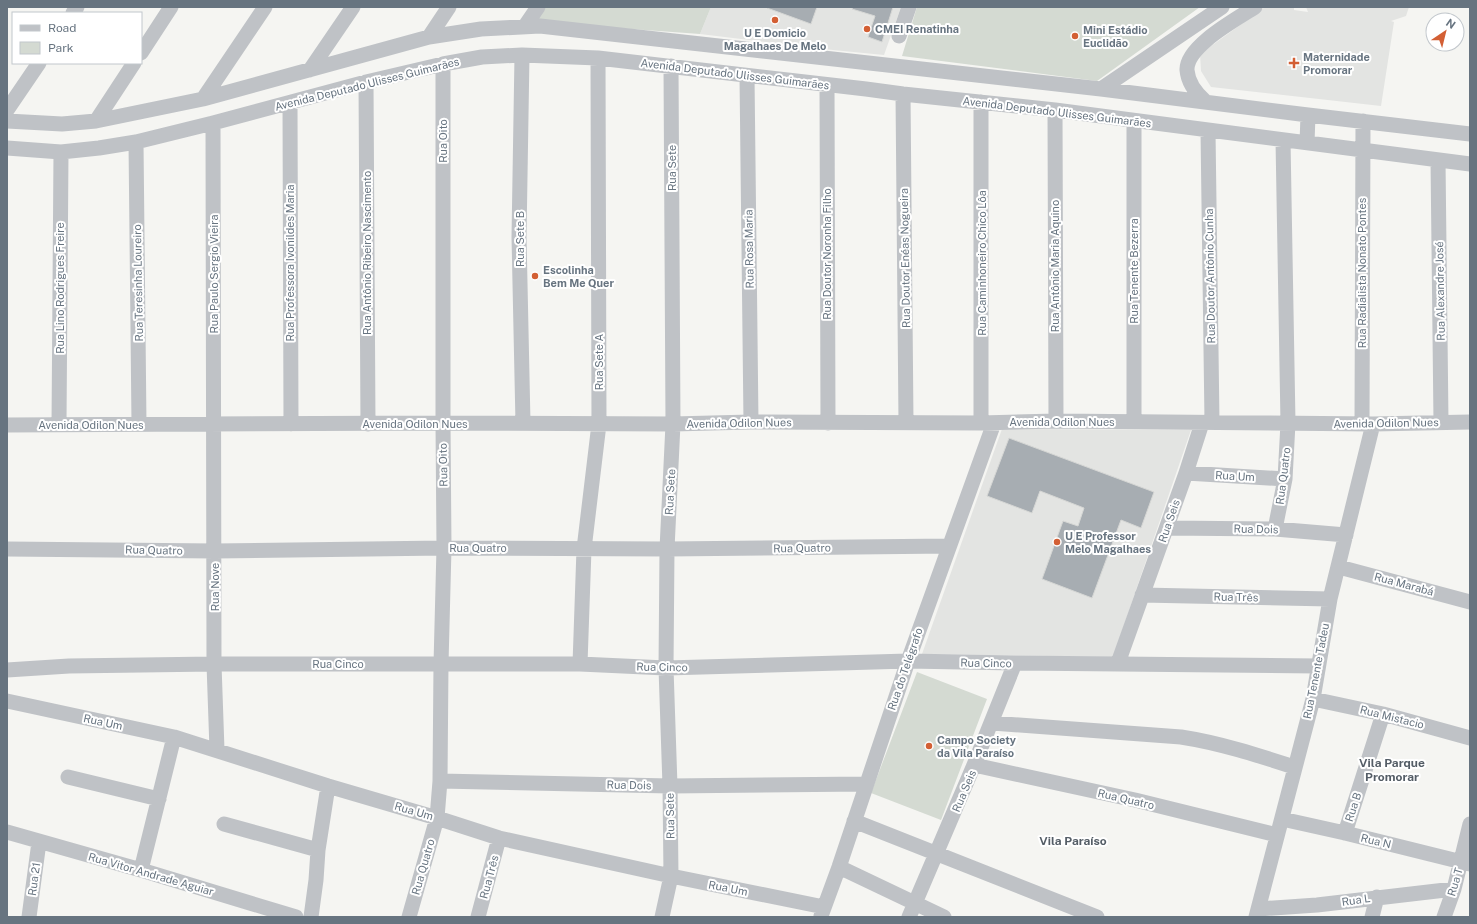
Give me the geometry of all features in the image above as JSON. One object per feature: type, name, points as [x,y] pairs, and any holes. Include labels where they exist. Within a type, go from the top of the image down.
[{"type":"street","points":[[142,51],[171,7]]},
{"type":"street","points":[[203,99],[265,7]]},
{"type":"street","points":[[310,70],[353,7]]},
{"type":"street","points":[[429,37],[449,7]]},
{"type":"street","points":[[525,26],[538,7]]},
{"type":"street","points":[[899,36],[909,7]]},
{"type":"street","points":[[1101,89],[1222,7]]},
{"type":"street","points":[[1205,101],[1194,91],[1187,70],[1189,62],[1195,51],[1203,42],[1255,7]]},
{"type":"street","points":[[7,121],[62,124],[96,121],[203,99],[429,37],[481,29],[525,26],[558,27],[868,64],[1101,89],[1470,134]]},
{"type":"street","name":"Avenida Deputado Ulisses Guimarães","points":[[7,148],[61,152],[136,142],[366,82],[443,64],[482,57],[522,55],[598,58],[903,94],[1055,110],[1470,164]]},
{"type":"street","name":"Rua Sete B","points":[[522,55],[519,237],[523,423]]},
{"type":"street","name":"Rua Sete A","points":[[580,664],[584,549],[599,424],[598,58]]},
{"type":"street","points":[[7,110],[38,64]]},
{"type":"street","points":[[96,121],[133,64]]},
{"type":"street","name":"Rua Oito","points":[[437,818],[440,780],[444,548],[443,64]]},
{"type":"street","points":[[866,89],[868,64]]},
{"type":"street","name":"Rua Sete","points":[[662,917],[671,876],[666,668],[667,550],[673,424],[671,66]]},
{"type":"street","name":"Rua Rosa Maria","points":[[747,76],[750,422]]},
{"type":"street","name":"Rua Antônio Ribeiro Nascimento","points":[[366,82],[368,424]]},
{"type":"street","name":"Rua Doutor Noronha Filho","points":[[827,85],[828,423]]},
{"type":"street","points":[[245,88],[252,112]]},
{"type":"street","name":"Rua Doutor Enéas Nogueira","points":[[903,94],[906,422]]},
{"type":"street","name":"Rua Caminhoneiro Chico Lôa","points":[[982,102],[988,423]]},
{"type":"street","name":"Rua Professora Ivonildes Maria","points":[[290,103],[291,424]]},
{"type":"street","name":"Rua Antônio Maria Aquino","points":[[1055,110],[1056,421]]},
{"type":"street","points":[[1307,143],[1308,115]]},
{"type":"street","name":"Rua Tenente Bezerra","points":[[1134,121],[1134,422]]},
{"type":"street","name":"Rua Radialista Nonato Pontes","points":[[1363,121],[1362,150],[1368,424]]},
{"type":"street","name":"Rua Paulo Sergio Vieira","points":[[213,123],[214,424]]},
{"type":"street","name":"Rua Doutor Antônio Cunha","points":[[1207,422],[1208,131]]},
{"type":"street","points":[[1283,140],[1288,423]]},
{"type":"street","name":"Rua Teresinha Loureiro","points":[[136,142],[139,424]]},
{"type":"street","name":"Rua Lino Rodrigues Freire","points":[[60,425],[61,152]]},
{"type":"street","name":"Rua Alexandre José","points":[[1438,160],[1441,422]]},
{"type":"street","name":"Avenida Odilon Nues","points":[[7,425],[443,423],[673,424],[750,422],[988,423],[1056,421],[1368,424],[1470,422]]},
{"type":"street","name":"Rua Seis","points":[[1118,664],[1186,473],[1207,422]]},
{"type":"street","name":"Rua do Telégrafo","points":[[822,912],[839,867],[908,661],[949,546],[988,423]]},
{"type":"street","name":"Rua Quatro","points":[[1275,529],[1285,479],[1288,423]]},
{"type":"street","name":"Rua Nove","points":[[214,424],[214,664],[217,750]]},
{"type":"street","name":"Rua Tenente Tadeu","points":[[1257,913],[1313,699],[1330,599],[1346,535],[1368,424]]},
{"type":"street","name":"Rua Um","points":[[1186,473],[1285,479]]},
{"type":"street","name":"Rua Dois","points":[[1167,528],[1275,529],[1346,535]]},
{"type":"street","name":"Rua Quatro","points":[[7,549],[215,551],[444,548],[667,550],[949,546]]},
{"type":"street","name":"Rua Marabá","points":[[1339,567],[1470,602]]},
{"type":"street","name":"Rua Três","points":[[1142,595],[1330,599]]},
{"type":"street","name":"Rua Cinco","points":[[7,670],[69,666],[214,664],[580,664],[666,668],[908,661],[1318,666]]},
{"type":"street","name":"Rua Seis","points":[[912,910],[992,723],[1015,663]]},
{"type":"street","name":"Rua Mistacio","points":[[1313,699],[1383,714],[1470,738]]},
{"type":"street","name":"Rua Um","points":[[7,701],[174,737],[499,838],[671,876],[822,912]]},
{"type":"street","name":"Rua B","points":[[1345,833],[1383,714]]},
{"type":"street","points":[[992,723],[1180,737],[1225,746],[1294,767]]},
{"type":"street","points":[[141,870],[174,737]]},
{"type":"street","name":"Rua Quatro","points":[[974,765],[1135,800],[1277,835]]},
{"type":"street","points":[[68,777],[158,799]]},
{"type":"street","name":"Rua Dois","points":[[440,780],[670,786],[866,784]]},
{"type":"street","points":[[311,917],[318,850],[328,786]]},
{"type":"street","name":"Rua Quatro","points":[[409,917],[437,818]]},
{"type":"street","name":"Rua N","points":[[1282,819],[1465,863]]},
{"type":"street","points":[[854,821],[1097,917]]},
{"type":"street","points":[[224,824],[318,850]]},
{"type":"street","name":"Rua T","points":[[1444,917],[1465,863],[1470,824]]},
{"type":"street","name":"Rua Vitor Andrade Aguiar","points":[[7,832],[141,870],[296,917]]},
{"type":"street","name":"Rua Três","points":[[478,917],[499,838]]},
{"type":"street","name":"Rua 21","points":[[29,917],[39,842]]},
{"type":"street","points":[[839,867],[912,910],[944,917]]},
{"type":"street","name":"Rua L","points":[[1257,913],[1316,911],[1377,897],[1454,889]]},
{"type":"street","points":[[1372,917],[1377,897]]},
{"type":"shaded area","name":"U E Domicio Magalhaes De Melo","points":[[711,7],[901,7],[884,55],[700,34]]},
{"type":"shaded area","name":"Maternidade Promorar","points":[[1265,7],[1294,7],[1294,10],[1308,12],[1306,7],[1409,7],[1406,16],[1391,21],[1394,22],[1381,106],[1211,87],[1201,71],[1200,54]]},
{"type":"shaded area","name":"U E Professor Melo Magalhaes","points":[[1002,429],[1191,430],[1113,657],[922,654]]},
{"type":"green space","points":[[543,7],[711,7],[700,34],[534,22]]},
{"type":"green space","points":[[917,7],[1200,7],[1097,81],[902,56]]},
{"type":"green space","name":"Campo Society da Vila Paraíso","points":[[917,672],[987,699],[941,820],[871,793]]},
{"type":"building","points":[[767,7],[817,7],[811,24]]},
{"type":"building","points":[[853,7],[893,7],[882,42],[868,37],[875,16],[852,9]]},
{"type":"building","points":[[1009,438],[1154,492],[1141,528],[1121,520],[1092,598],[1042,579],[1063,521],[1078,526],[1084,508],[1040,491],[1032,513],[987,496]]},
{"type":"place","name":"U E Domicio Magalhaes De Melo","points":[[775,20]]},
{"type":"place","name":"CMEI Renatinha","points":[[867,29]]},
{"type":"place","name":"Mini Estádio Euclidão","points":[[1075,36]]},
{"type":"place","name":"Maternidade Promorar","points":[[1294,63]]},
{"type":"place","name":"Escolinha Bem Me Quer","points":[[535,276]]},
{"type":"place","name":"U E Professor Melo Magalhaes","points":[[1057,542]]},
{"type":"place","name":"Campo Society da Vila Paraíso","points":[[929,746]]},
{"type":"district","name":"Vila Parque Promorar","points":[[1392,770]]},
{"type":"district","name":"Vila Paraíso","points":[[1073,841]]}]
